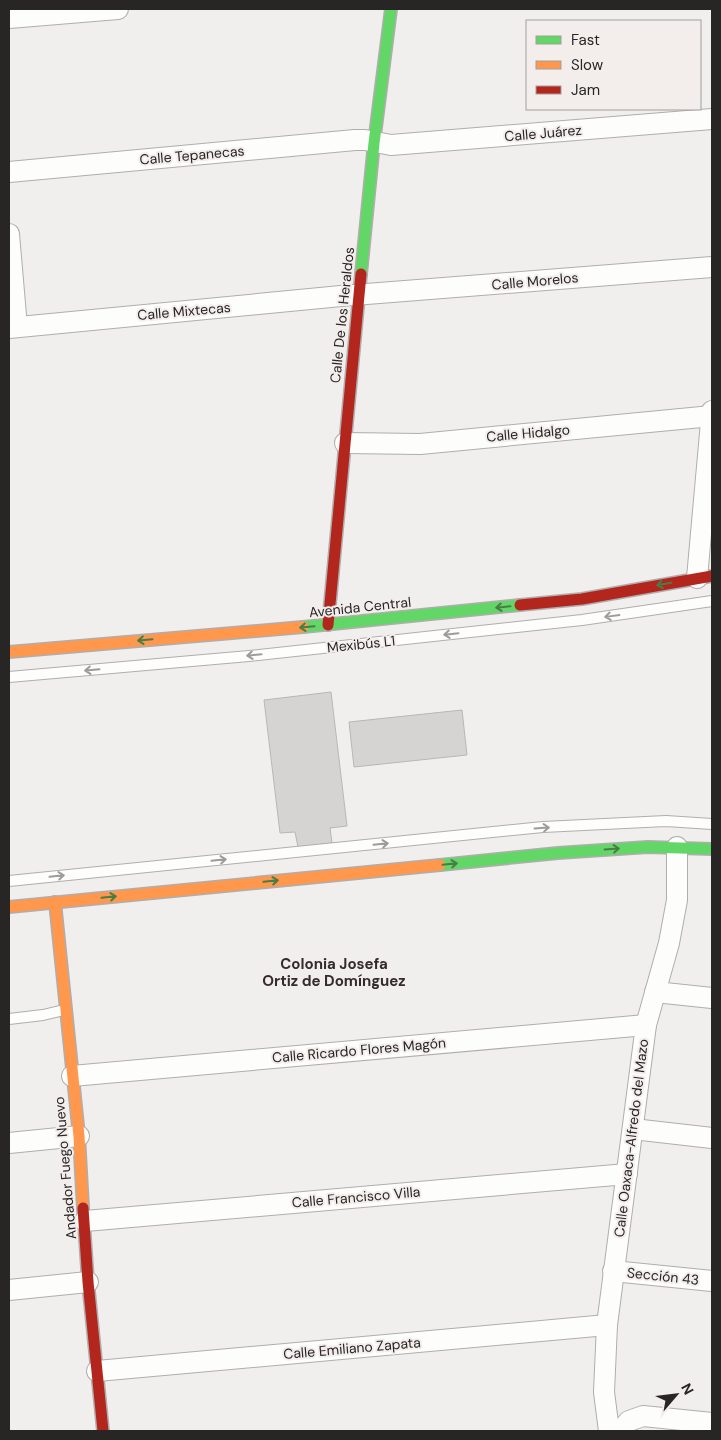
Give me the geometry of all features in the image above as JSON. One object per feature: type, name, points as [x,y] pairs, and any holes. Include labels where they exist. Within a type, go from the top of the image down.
[{"type":"main road","name":"Calle De los Heraldos","points":[[328,625],[374,143],[391,9]]},
{"type":"main road","name":"Avenida Central","points":[[9,652],[328,625],[582,598],[705,577]]},
{"type":"main road","points":[[9,907],[558,853],[648,847],[712,849]]},
{"type":"main road","name":"Andador Fuego Nuevo","points":[[54,902],[79,1136],[88,1282],[103,1431]]},
{"type":"street","points":[[9,18],[118,9]]},
{"type":"street","name":"Calle Juárez","points":[[374,143],[391,145],[712,119]]},
{"type":"street","name":"Calle Tepanecas","points":[[9,172],[355,140],[365,140],[374,143]]},
{"type":"street","points":[[9,234],[13,327]]},
{"type":"street","name":"Calle Morelos","points":[[359,295],[712,267]]},
{"type":"street","name":"Calle Mixtecas","points":[[13,327],[359,295]]},
{"type":"street","points":[[705,577],[712,411]]},
{"type":"street","name":"Calle Hidalgo","points":[[345,444],[420,444],[712,416]]},
{"type":"street","name":"Calle Oaxaca-Alfredo del Mazo","points":[[609,1431],[604,1392],[607,1325],[613,1271],[646,1025],[669,943],[677,900],[677,847]]},
{"type":"street","points":[[655,992],[712,998]]},
{"type":"street","name":"Calle Ricardo Flores Magón","points":[[72,1076],[646,1025]]},
{"type":"street","points":[[633,1129],[712,1138]]},
{"type":"street","points":[[9,1143],[79,1136]]},
{"type":"street","name":"Calle Francisco Villa","points":[[85,1220],[626,1174]]},
{"type":"street","name":"Sección 43","points":[[613,1271],[712,1281]]},
{"type":"street","points":[[9,1290],[88,1282]]},
{"type":"street","name":"Calle Emiliano Zapata","points":[[97,1370],[607,1325]]},
{"type":"street","points":[[620,1431],[630,1422],[643,1416],[712,1423]]},
{"type":"lane","name":"Mexibús L1","points":[[9,677],[249,656],[582,620],[712,601]]},
{"type":"lane","points":[[9,881],[543,827],[666,821],[712,824]]},
{"type":"lane","points":[[9,1019],[66,1010]]},
{"type":"building","points":[[331,692],[347,826],[330,828],[332,843],[298,847],[295,832],[280,833],[264,700]]},
{"type":"building","points":[[462,710],[467,755],[354,767],[349,722]]},
{"type":"traffic: fast","points":[[361,274],[374,143],[391,9]]},
{"type":"traffic: fast","points":[[303,627],[520,605]]},
{"type":"traffic: fast","points":[[440,865],[558,853],[648,847],[712,849]]},
{"type":"traffic: slow","points":[[9,652],[303,627]]},
{"type":"traffic: slow","points":[[9,907],[440,865]]},
{"type":"traffic: slow","points":[[55,902],[79,1136],[83,1208]]},
{"type":"traffic: jam","points":[[328,625],[361,274]]},
{"type":"traffic: jam","points":[[520,605],[582,599],[712,576]]},
{"type":"traffic: jam","points":[[83,1208],[88,1282],[103,1431]]},
{"type":"district","name":"Colonia Josefa Ortiz de Domínguez","points":[[334,972]]}]
